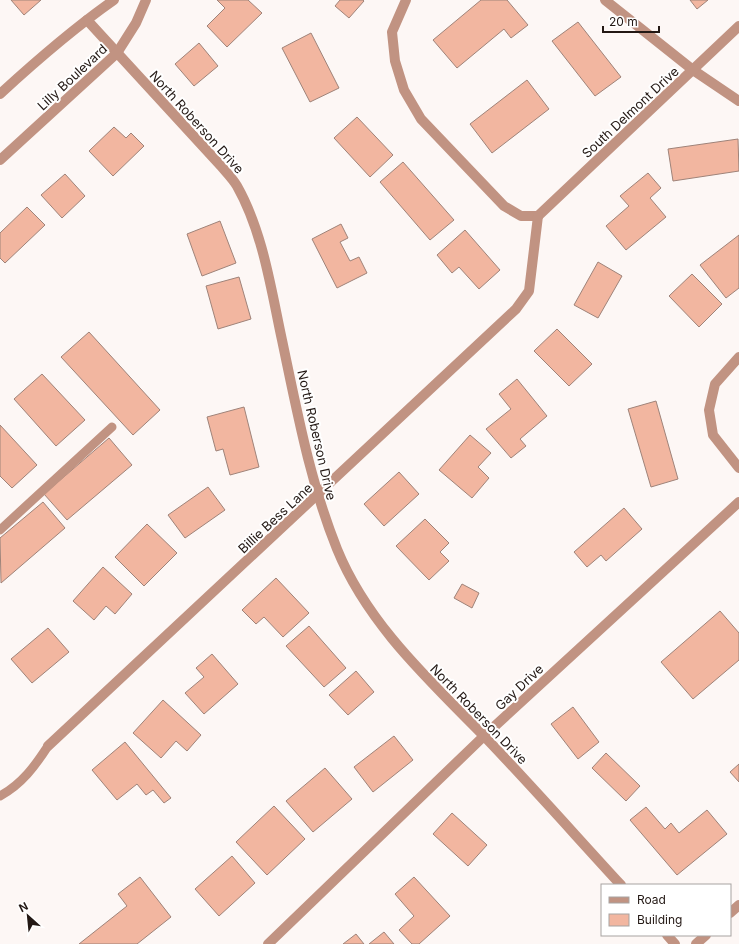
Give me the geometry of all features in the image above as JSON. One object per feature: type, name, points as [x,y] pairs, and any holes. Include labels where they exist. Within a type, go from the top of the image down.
[{"type":"street","points":[[0,94],[30,66],[114,0]]},
{"type":"street","name":"Lilly Boulevard","points":[[0,160],[117,53],[136,23],[146,0]]},
{"type":"street","points":[[406,0],[392,32],[395,61],[404,90],[421,119],[504,206],[521,216],[538,216]]},
{"type":"street","points":[[605,0],[693,70],[739,102]]},
{"type":"street","name":"North Roberson Drive","points":[[87,20],[221,166],[236,184],[247,206],[270,281],[308,463],[317,496],[338,552],[362,596],[385,629],[417,668],[484,736],[620,884]]},
{"type":"street","name":"South Delmont Drive","points":[[538,216],[739,26]]},
{"type":"street","name":"Billie Bess Lane","points":[[48,746],[516,309],[529,291],[538,216]]},
{"type":"street","points":[[739,357],[715,384],[709,410],[713,435],[739,468]]},
{"type":"street","name":"Gay Drive","points":[[268,944],[484,736],[739,502]]},
{"type":"street","points":[[731,912],[739,905]]},
{"type":"street","points":[[668,936],[675,944]]},
{"type":"street","points":[[696,944],[705,936]]},
{"type":"lane","points":[[0,530],[112,427]]},
{"type":"lane","points":[[0,796],[8,792],[33,770],[48,746]]},
{"type":"building","points":[[11,0],[41,0],[24,15]]},
{"type":"building","points":[[217,0],[248,0],[262,13],[227,47],[207,26],[225,8]]},
{"type":"building","points":[[340,0],[364,1],[349,18],[335,6]]},
{"type":"building","points":[[481,0],[507,0],[528,25],[511,38],[504,29],[457,68],[433,40]]},
{"type":"building","points":[[690,0],[708,0],[697,9]]},
{"type":"building","points":[[578,22],[621,77],[595,96],[552,41]]},
{"type":"building","points":[[311,33],[339,88],[310,102],[282,48]]},
{"type":"building","points":[[199,43],[218,66],[194,86],[175,64]]},
{"type":"building","points":[[527,80],[549,109],[492,153],[470,124]]},
{"type":"building","points":[[357,117],[393,155],[370,177],[334,138]]},
{"type":"building","points":[[114,127],[126,138],[131,133],[144,146],[113,176],[89,151]]},
{"type":"building","points":[[738,139],[739,171],[673,181],[668,149]]},
{"type":"building","points":[[403,162],[454,220],[430,240],[380,182]]},
{"type":"building","points":[[648,173],[661,188],[650,198],[666,217],[626,250],[606,226],[629,206],[620,196]]},
{"type":"building","points":[[65,174],[85,196],[62,218],[41,195]]},
{"type":"building","points":[[27,207],[45,225],[5,263],[0,258],[0,233]]},
{"type":"building","points":[[220,221],[236,263],[202,276],[187,234]]},
{"type":"building","points":[[341,224],[348,238],[340,242],[350,261],[359,257],[367,273],[337,288],[312,239]]},
{"type":"building","points":[[465,230],[500,270],[479,289],[459,267],[452,273],[437,255]]},
{"type":"building","points":[[739,235],[739,288],[726,298],[700,265]]},
{"type":"building","points":[[598,262],[622,276],[598,318],[574,305]]},
{"type":"building","points":[[692,274],[722,304],[699,327],[669,296]]},
{"type":"building","points":[[239,277],[251,319],[218,329],[206,286]]},
{"type":"building","points":[[557,329],[592,364],[569,386],[534,351]]},
{"type":"building","points":[[89,332],[160,410],[133,435],[61,357]]},
{"type":"building","points":[[42,374],[85,420],[56,446],[14,399]]},
{"type":"building","points":[[517,379],[547,416],[520,439],[526,446],[511,458],[486,429],[511,409],[499,394]]},
{"type":"building","points":[[656,401],[678,479],[651,487],[628,409]]},
{"type":"building","points":[[244,407],[259,467],[230,475],[223,449],[216,451],[207,417]]},
{"type":"building","points":[[0,425],[37,465],[12,488],[0,476]]},
{"type":"building","points":[[470,435],[491,453],[478,467],[489,478],[472,498],[439,470]]},
{"type":"building","points":[[109,438],[132,465],[67,520],[44,494]]},
{"type":"building","points":[[399,472],[419,494],[384,526],[364,504]]},
{"type":"building","points":[[208,487],[225,510],[185,538],[168,515]]},
{"type":"building","points":[[43,502],[65,528],[1,583],[0,538]]},
{"type":"building","points":[[624,508],[642,529],[606,561],[601,555],[587,567],[574,552]]},
{"type":"building","points":[[425,519],[449,543],[440,552],[449,561],[429,580],[396,546]]},
{"type":"building","points":[[147,524],[177,553],[144,586],[115,557]]},
{"type":"building","points":[[103,567],[132,594],[115,614],[106,606],[94,620],[73,601]]},
{"type":"building","points":[[276,578],[309,613],[283,637],[264,617],[256,624],[242,610]]},
{"type":"building","points":[[462,584],[479,593],[472,608],[454,598]]},
{"type":"building","points":[[720,611],[739,633],[739,660],[693,699],[661,662]]},
{"type":"building","points":[[309,626],[346,668],[324,687],[286,646]]},
{"type":"building","points":[[48,628],[69,652],[32,683],[11,659]]},
{"type":"building","points":[[212,654],[238,684],[204,714],[185,693],[204,677],[196,668]]},
{"type":"building","points":[[356,671],[374,692],[348,715],[329,695]]},
{"type":"building","points":[[163,700],[201,735],[187,751],[176,741],[161,758],[133,733]]},
{"type":"building","points":[[573,707],[599,742],[578,759],[551,724]]},
{"type":"building","points":[[394,736],[413,760],[373,792],[354,767]]},
{"type":"building","points":[[125,742],[171,798],[164,803],[153,790],[146,795],[137,784],[117,800],[92,770]]},
{"type":"building","points":[[606,753],[640,786],[626,801],[592,768]]},
{"type":"building","points":[[739,764],[739,782],[730,772]]},
{"type":"building","points":[[325,768],[352,799],[313,832],[286,801]]},
{"type":"building","points":[[274,806],[305,839],[267,875],[236,842]]},
{"type":"building","points":[[646,807],[665,829],[671,823],[679,833],[707,810],[727,834],[677,875],[630,820]]},
{"type":"building","points":[[452,813],[487,845],[468,866],[433,834]]},
{"type":"building","points":[[232,856],[255,883],[219,916],[195,889]]},
{"type":"building","points":[[140,877],[171,917],[137,944],[79,944],[127,906],[118,894]]},
{"type":"building","points":[[414,877],[450,916],[419,944],[412,944],[399,930],[414,916],[395,894]]},
{"type":"building","points":[[384,932],[394,944],[369,944]]},
{"type":"building","points":[[356,934],[364,944],[343,944]]}]
